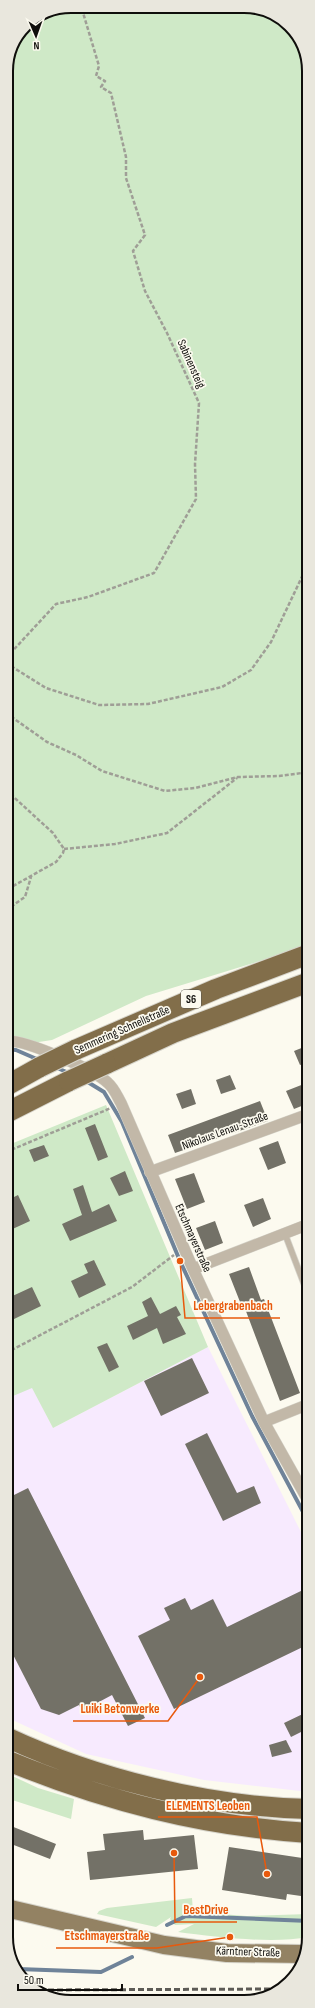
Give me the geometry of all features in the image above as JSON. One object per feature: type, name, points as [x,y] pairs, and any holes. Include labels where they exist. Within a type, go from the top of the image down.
[{"type":"highway","name":"Semmering Schnellstraße","points":[[13,1082],[75,1050],[216,989],[302,957]]},
{"type":"highway","name":"Semmering Schnellstraße","points":[[13,1109],[69,1081],[173,1033],[302,985]]},
{"type":"highway","points":[[13,1740],[33,1750],[122,1780],[214,1800],[302,1809]]},
{"type":"highway","points":[[13,1763],[59,1782],[129,1804],[208,1822],[302,1832]]},
{"type":"main road","name":"Kärntner Straße","points":[[13,1910],[164,1945],[227,1953],[299,1954]]},
{"type":"street","name":"Etschmayerstraße","points":[[13,1042],[24,1043],[54,1054],[107,1082],[121,1103],[193,1269],[264,1422],[302,1490]]},
{"type":"street","name":"Nikolaus Lenau-Straße","points":[[150,1172],[302,1117]]},
{"type":"street","points":[[193,1269],[302,1227]]},
{"type":"street","points":[[264,1422],[302,1407]]},
{"type":"lane","points":[[285,1234],[302,1279]]},
{"type":"path","name":"Sabinensteig","points":[[13,650],[56,604],[88,597],[154,573],[196,499],[195,464],[198,403],[167,332],[145,291],[133,251],[145,235],[126,178],[126,157],[111,93],[101,87],[104,81],[96,76],[99,66],[83,13]]},
{"type":"path","points":[[13,667],[46,688],[99,705],[148,704],[222,687],[251,670],[271,642],[302,577]]},
{"type":"path","points":[[13,718],[47,742],[76,755],[102,771],[165,791],[195,788],[238,777],[279,776],[302,773]]},
{"type":"path","points":[[64,849],[115,844],[166,833],[238,777]]},
{"type":"path","points":[[13,796],[53,833],[64,849]]},
{"type":"path","points":[[13,886],[56,862],[63,853],[64,849]]},
{"type":"path","points":[[13,905],[25,897],[31,877]]},
{"type":"path","points":[[13,1149],[106,1109]]},
{"type":"path","points":[[13,1349],[132,1287],[172,1256]]},
{"type":"shaded area","points":[[208,1347],[302,1534],[302,1791],[204,1780],[86,1754],[13,1720],[13,1396],[32,1387],[53,1428]]},
{"type":"green space","points":[[252,13],[266,17],[282,27],[288,33],[298,49],[302,67],[302,948],[146,996],[52,1040],[13,1046],[14,60],[17,49],[30,30],[49,17],[60,14]]},
{"type":"green space","points":[[106,1105],[208,1347],[53,1428],[32,1388],[13,1396],[13,1143]]},
{"type":"green space","points":[[13,1776],[38,1788],[74,1799],[71,1819],[13,1800]]},
{"type":"green space","points":[[192,1898],[193,1912],[247,1916],[302,1914],[302,1938],[261,1940],[178,1932],[194,1924],[175,1925],[170,1919],[171,1917],[156,1927],[97,1914],[99,1911],[107,1908]]},
{"type":"building","points":[[302,1048],[302,1064],[300,1065],[294,1051]]},
{"type":"building","points":[[230,1075],[236,1089],[221,1094],[216,1080]]},
{"type":"building","points":[[302,1085],[302,1106],[294,1109],[286,1091]]},
{"type":"building","points":[[191,1089],[196,1104],[182,1109],[176,1094]]},
{"type":"building","points":[[260,1101],[268,1121],[175,1153],[168,1135]]},
{"type":"building","points":[[95,1124],[108,1157],[98,1161],[85,1128]]},
{"type":"building","points":[[278,1141],[286,1163],[268,1170],[259,1148]]},
{"type":"building","points":[[44,1145],[49,1156],[34,1162],[29,1150]]},
{"type":"building","points":[[125,1171],[133,1191],[119,1196],[110,1178]]},
{"type":"building","points":[[194,1173],[205,1202],[187,1209],[175,1179]]},
{"type":"building","points":[[83,1185],[92,1212],[109,1204],[117,1221],[70,1241],[62,1224],[82,1215],[73,1189]]},
{"type":"building","points":[[18,1195],[30,1221],[13,1229],[13,1198]]},
{"type":"building","points":[[263,1198],[271,1219],[253,1227],[244,1205]]},
{"type":"building","points":[[215,1221],[223,1243],[205,1250],[196,1228]]},
{"type":"building","points":[[94,1260],[106,1285],[79,1298],[71,1281],[88,1273],[84,1264]]},
{"type":"building","points":[[249,1267],[261,1300],[264,1299],[300,1393],[280,1401],[244,1306],[242,1307],[229,1274]]},
{"type":"building","points":[[32,1287],[41,1306],[13,1320],[13,1296]]},
{"type":"building","points":[[151,1297],[160,1314],[176,1306],[181,1315],[177,1317],[186,1334],[163,1344],[157,1328],[133,1340],[127,1326],[148,1316],[142,1302]]},
{"type":"building","points":[[107,1343],[119,1367],[109,1372],[97,1347]]},
{"type":"building","points":[[192,1358],[209,1393],[161,1416],[144,1381]]},
{"type":"building","points":[[207,1433],[237,1493],[254,1486],[261,1503],[223,1521],[185,1444]]},
{"type":"building","points":[[28,1488],[145,1718],[128,1726],[112,1695],[82,1711],[79,1705],[59,1715],[41,1709],[13,1655],[13,1496]]},
{"type":"building","points":[[302,1590],[302,1647],[174,1709],[138,1636],[170,1620],[164,1608],[185,1598],[191,1610],[213,1599],[227,1627]]},
{"type":"building","points":[[302,1714],[302,1732],[291,1737],[284,1723]]},
{"type":"building","points":[[286,1740],[292,1752],[272,1757],[269,1745]]},
{"type":"building","points":[[13,1827],[56,1844],[50,1859],[13,1845]]},
{"type":"building","points":[[143,1830],[144,1840],[194,1835],[198,1869],[90,1880],[87,1852],[105,1850],[103,1834]]},
{"type":"building","points":[[229,1847],[302,1858],[302,1896],[287,1894],[286,1900],[222,1890]]},
{"type":"waterway","points":[[13,1050],[39,1060]]},
{"type":"waterway","points":[[55,1067],[71,1074]]},
{"type":"waterway","points":[[86,1081],[104,1092],[122,1122],[180,1261],[252,1416],[302,1510]]},
{"type":"waterway","points":[[167,1925],[186,1916],[302,1921]]},
{"type":"waterway","points":[[23,1969],[101,1972],[132,1957]]},
{"type":"railway","points":[[47,1990],[270,1989]]},
{"type":"place","name":"Lebergrabenbach","points":[[180,1261]]},
{"type":"place","name":"Luiki Betonwerke","points":[[200,1677]]},
{"type":"place","name":"BestDrive","points":[[174,1853]]},
{"type":"place","name":"ELEMENTS Leoben","points":[[267,1874]]},
{"type":"place","name":"Etschmayerstraße","points":[[230,1937]]}]
